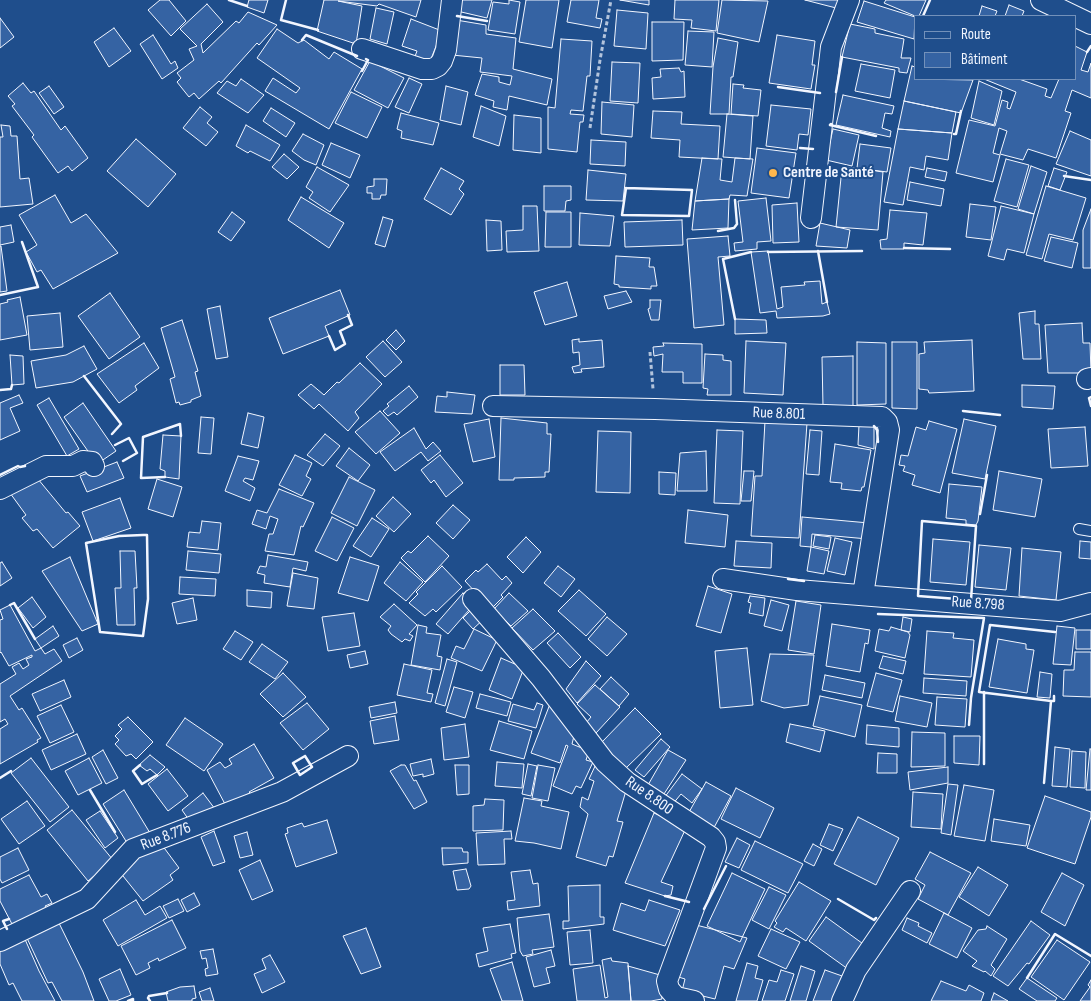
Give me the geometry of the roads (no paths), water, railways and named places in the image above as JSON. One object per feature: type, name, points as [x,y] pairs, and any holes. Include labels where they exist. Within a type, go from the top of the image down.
[{"type":"street","points":[[362,49],[422,69],[432,69],[438,66],[446,50],[452,0]]},
{"type":"street","points":[[811,218],[832,47],[849,0]]},
{"type":"street","points":[[1041,0],[1072,15]]},
{"type":"street","points":[[1076,17],[1091,24]]},
{"type":"street","name":"Rue 8.801","points":[[493,406],[655,409],[882,417],[889,430],[863,595]]},
{"type":"street","points":[[0,489],[46,466],[73,466],[83,461],[92,462],[94,466]]},
{"type":"street","name":"Rue 8.798","points":[[723,579],[797,590],[1060,611],[1091,603]]},
{"type":"street","name":"Rue 8.800","points":[[472,598],[541,678],[605,762],[634,787],[711,837],[715,842],[716,848],[666,981],[669,990],[676,997],[694,1001]]},
{"type":"street","name":"Rue 8.776","points":[[0,941],[86,899],[133,849],[282,792],[348,756]]},
{"type":"street","points":[[842,1001],[856,970],[910,891]]},
{"type":"lane","points":[[1079,529],[1091,531]]},
{"type":"place","name":"Centre de Santé","points":[[773,173]]}]
